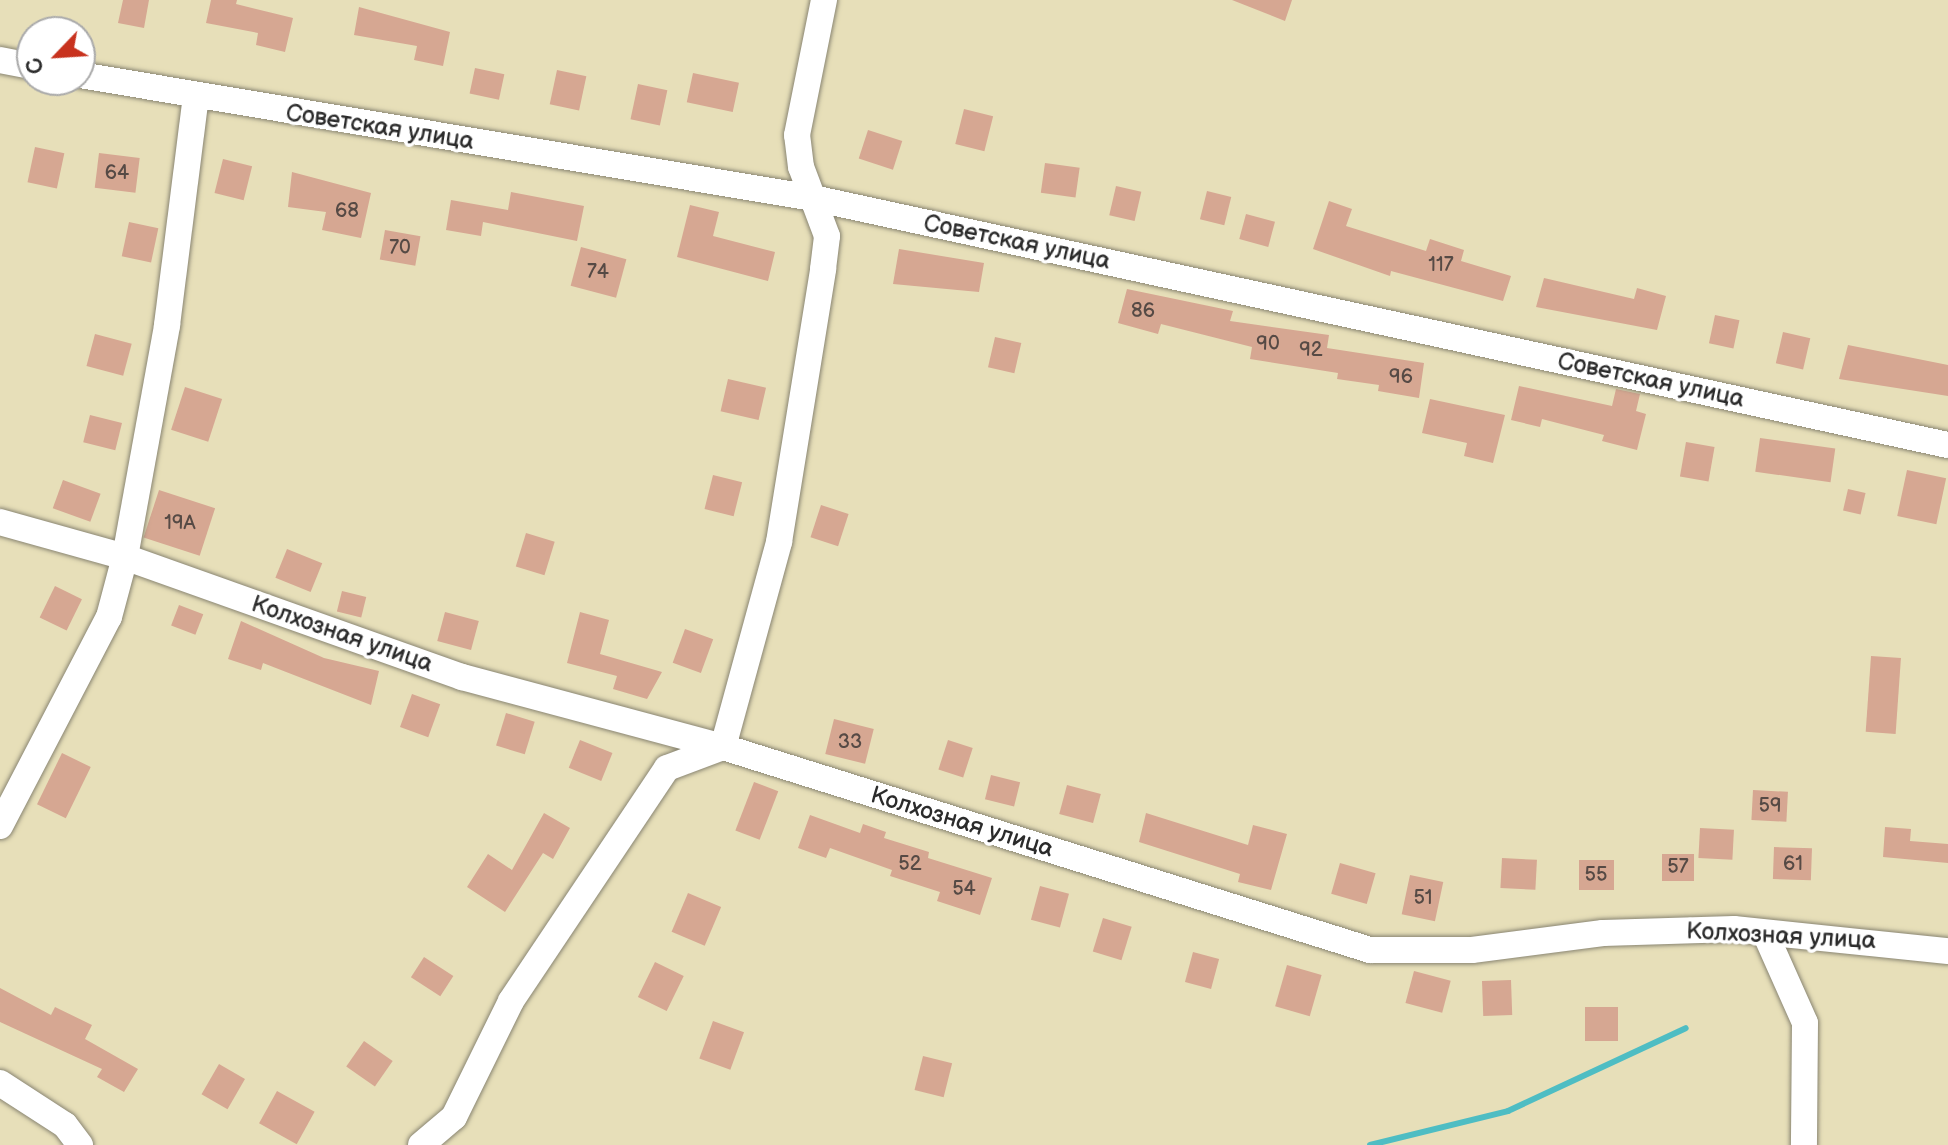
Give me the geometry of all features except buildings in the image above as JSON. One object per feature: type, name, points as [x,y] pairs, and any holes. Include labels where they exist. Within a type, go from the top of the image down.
[{"type":"street","points":[[421,1145],[454,1117],[511,1001],[667,768],[723,747],[782,526],[827,236],[801,167],[797,135],[824,0]]},
{"type":"street","name":"Советская улица","points":[[96,78],[813,198],[1948,445]]},
{"type":"street","points":[[0,826],[109,617],[125,557],[167,325],[196,97]]},
{"type":"street","name":"Колхозная улица","points":[[0,522],[125,557],[462,677],[723,747],[1370,950],[1472,950],[1603,933],[1734,929],[1948,951]]},
{"type":"street","points":[[1765,933],[1805,1023],[1804,1145]]},
{"type":"street","points":[[0,1083],[65,1125],[80,1145]]},
{"type":"waterway","points":[[1370,1145],[1508,1111],[1686,1028]]}]
